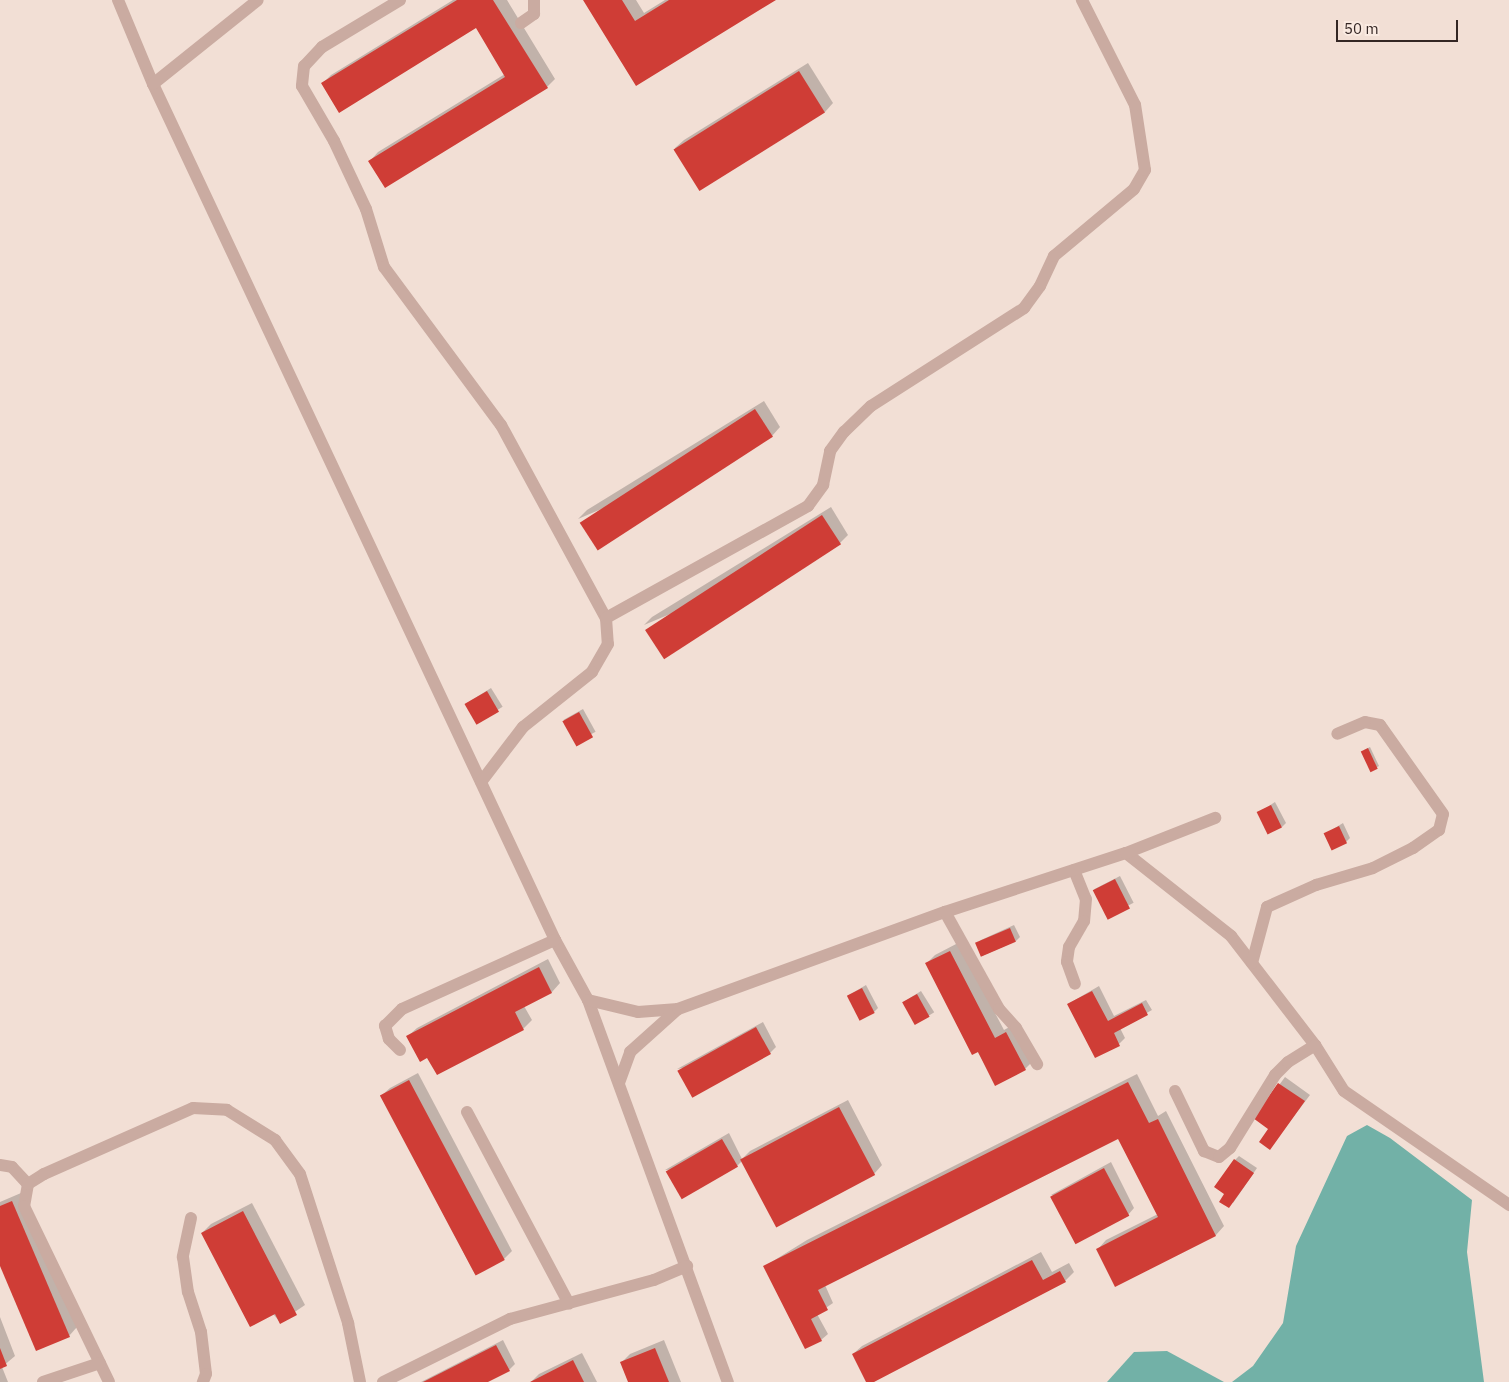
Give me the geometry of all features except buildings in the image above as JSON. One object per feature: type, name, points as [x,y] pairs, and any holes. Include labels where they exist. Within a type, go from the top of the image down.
[{"type":"street","points":[[118,0],[152,84],[555,940],[588,1000],[728,1382]]},
{"type":"street","points":[[152,84],[258,0]]},
{"type":"street","points":[[400,0],[322,47],[304,66],[302,86],[334,141],[366,209],[384,267],[501,425],[606,618],[608,644],[592,672],[523,728],[481,782]]},
{"type":"street","points":[[521,23],[534,14],[534,0]]},
{"type":"street","points":[[606,618],[808,506],[823,485],[830,451],[844,432],[871,406],[1024,308],[1040,286],[1054,256],[1134,189],[1144,170],[1135,105],[1082,0]]},
{"type":"street","points":[[1252,963],[1267,907],[1316,885],[1373,868],[1413,848],[1439,830],[1442,814],[1380,725],[1365,722],[1337,734]]},
{"type":"street","points":[[588,1000],[638,1012],[678,1009],[946,912],[1126,853],[1215,818]]},
{"type":"street","points":[[1126,853],[1224,930],[1315,1045],[1344,1090],[1509,1205]]},
{"type":"street","points":[[1074,870],[1086,899],[1084,921],[1069,947],[1067,962],[1075,984]]},
{"type":"street","points":[[946,912],[999,1009],[1020,1034],[1037,1064]]},
{"type":"street","points":[[400,1050],[389,1039],[385,1026],[402,1009],[555,940]]},
{"type":"street","points":[[619,1083],[630,1052],[678,1009]]},
{"type":"street","points":[[1175,1091],[1204,1151],[1219,1157],[1230,1148],[1275,1075],[1288,1062],[1315,1045]]},
{"type":"street","points":[[109,1382],[24,1206],[28,1184],[44,1174],[193,1108],[226,1110],[275,1140],[300,1174],[348,1323],[360,1382]]},
{"type":"street","points":[[467,1112],[569,1304]]},
{"type":"street","points":[[0,1165],[12,1167],[28,1184]]},
{"type":"street","points":[[191,1218],[184,1257],[188,1292],[201,1332],[206,1374],[203,1382]]},
{"type":"street","points":[[383,1382],[510,1319],[654,1280],[687,1266]]},
{"type":"street","points":[[44,1382],[100,1363]]},
{"type":"water","points":[[1367,1125],[1390,1138],[1472,1200],[1467,1252],[1484,1382],[1232,1382],[1253,1366],[1283,1323],[1296,1246],[1347,1136]]},
{"type":"water","points":[[1167,1351],[1224,1382],[1107,1382],[1134,1352]]}]
